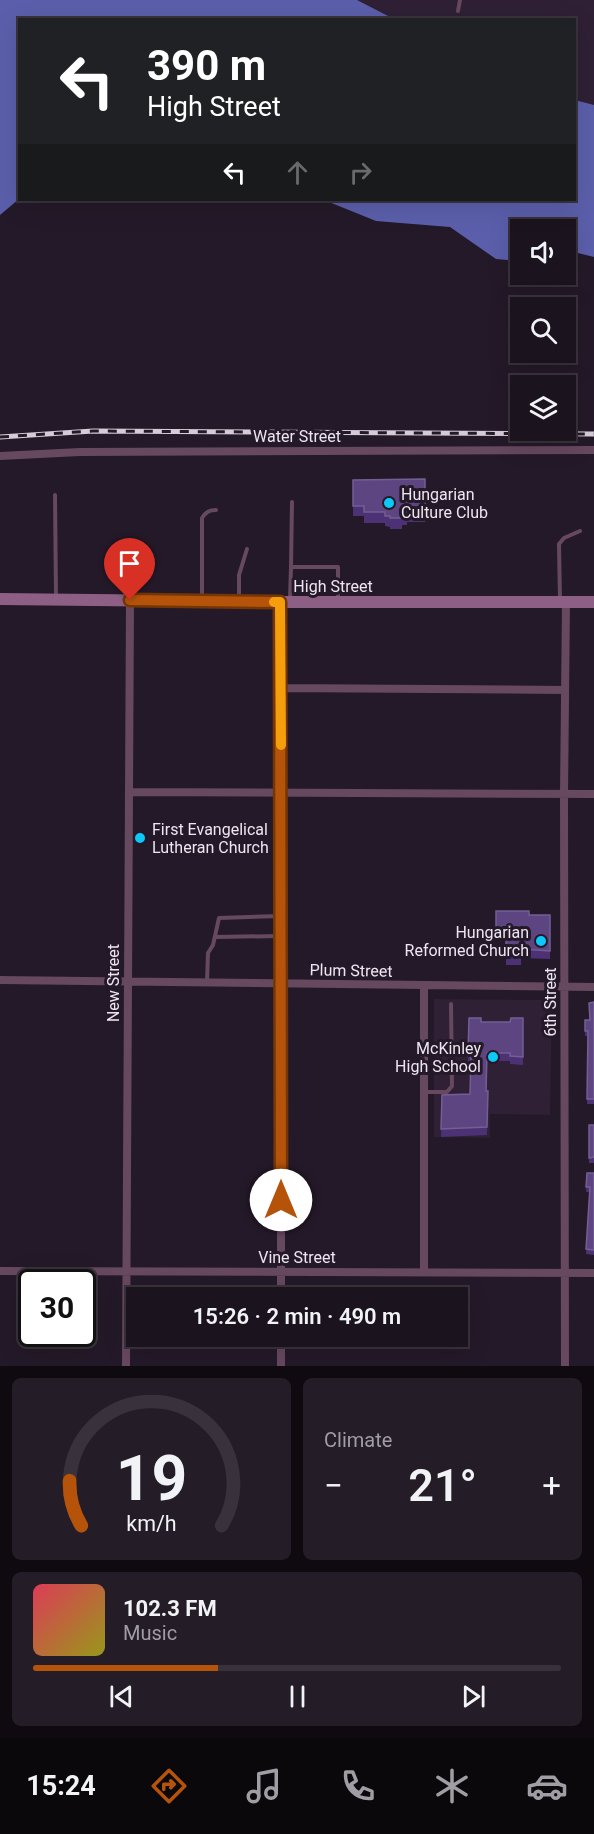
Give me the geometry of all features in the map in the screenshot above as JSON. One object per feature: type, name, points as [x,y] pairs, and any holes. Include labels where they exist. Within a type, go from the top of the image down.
[{"type":"street","name":"Water Street","points":[[0,456],[80,452],[594,450]]},
{"type":"street","name":"High Street","points":[[0,599],[594,602]]},
{"type":"street","name":"New Street","points":[[126,1366],[130,600]]},
{"type":"street","points":[[281,1287],[280,688],[285,602]]},
{"type":"street","name":"6th Street","points":[[563,602],[565,1366]]},
{"type":"street","points":[[280,688],[565,690]]},
{"type":"street","points":[[129,792],[594,794]]},
{"type":"street","name":"Plum Street","points":[[0,980],[594,987]]},
{"type":"street","points":[[424,986],[424,1272]]},
{"type":"street","name":"Vine Street","points":[[0,1271],[594,1273]]},
{"type":"street","points":[[281,1347],[281,1366]]},
{"type":"lane","points":[[458,11],[459,0]]},
{"type":"lane","points":[[55,495],[56,600]]},
{"type":"lane","points":[[285,602],[291,567],[292,502]]},
{"type":"lane","points":[[202,601],[202,518],[206,512],[216,510]]},
{"type":"lane","points":[[563,602],[559,544],[564,538],[580,531]]},
{"type":"lane","points":[[239,602],[240,575],[247,549]]},
{"type":"lane","points":[[291,567],[338,567],[338,602]]},
{"type":"lane","points":[[207,983],[208,952],[213,945],[219,918],[281,916]]},
{"type":"lane","points":[[215,938],[281,936]]},
{"type":"lane","points":[[424,1092],[447,1092],[452,1086],[451,1004]]},
{"type":"shaded area","points":[[357,0],[594,0],[594,105],[576,100],[576,18],[392,18]]},
{"type":"shaded area","name":"McKinley High School","points":[[434,999],[552,1000],[550,1115],[490,1114],[490,1138],[434,1137]]},
{"type":"water","points":[[0,0],[357,0],[392,18],[18,18],[18,200],[0,215]]},
{"type":"water","points":[[576,100],[594,105],[594,257],[578,253],[576,256],[576,219],[510,219],[510,260],[496,259],[450,227],[376,221],[326,201],[576,201]]},
{"type":"building","name":"Hungarian Culture Club","points":[[425,479],[425,512],[407,512],[407,515],[401,515],[402,518],[390,518],[390,516],[385,516],[385,512],[364,512],[364,506],[353,506],[353,480]]},
{"type":"building","points":[[496,911],[529,911],[529,915],[550,915],[550,951],[521,949],[521,957],[506,957],[506,927],[496,927]]},
{"type":"building","points":[[594,1002],[594,1099],[587,1099],[588,1031],[585,1031],[585,1020],[590,1020],[589,1003]]},
{"type":"building","name":"McKinley High School","points":[[469,1018],[481,1018],[481,1022],[510,1022],[511,1018],[523,1018],[523,1057],[510,1056],[510,1053],[487,1053],[487,1127],[441,1129],[442,1095],[470,1094]]},
{"type":"building","points":[[589,1125],[594,1125],[594,1157],[589,1158]]},
{"type":"building","points":[[587,1173],[594,1173],[594,1250],[586,1249],[590,1187],[586,1187]]},
{"type":"railway","points":[[0,437],[93,431],[594,434]]},
{"type":"slow traffic","points":[[274,602],[280,602],[281,745]]},
{"type":"place","name":"Hungarian Culture Club","points":[[389,503]]},
{"type":"place","name":"First Evangelical Lutheran Church","points":[[140,838]]},
{"type":"place","name":"Hungarian Reformed Church","points":[[541,941]]},
{"type":"place","name":"McKinley High School","points":[[493,1057]]},
{"type":"route","points":[[130,600],[280,602],[281,1200]]}]
